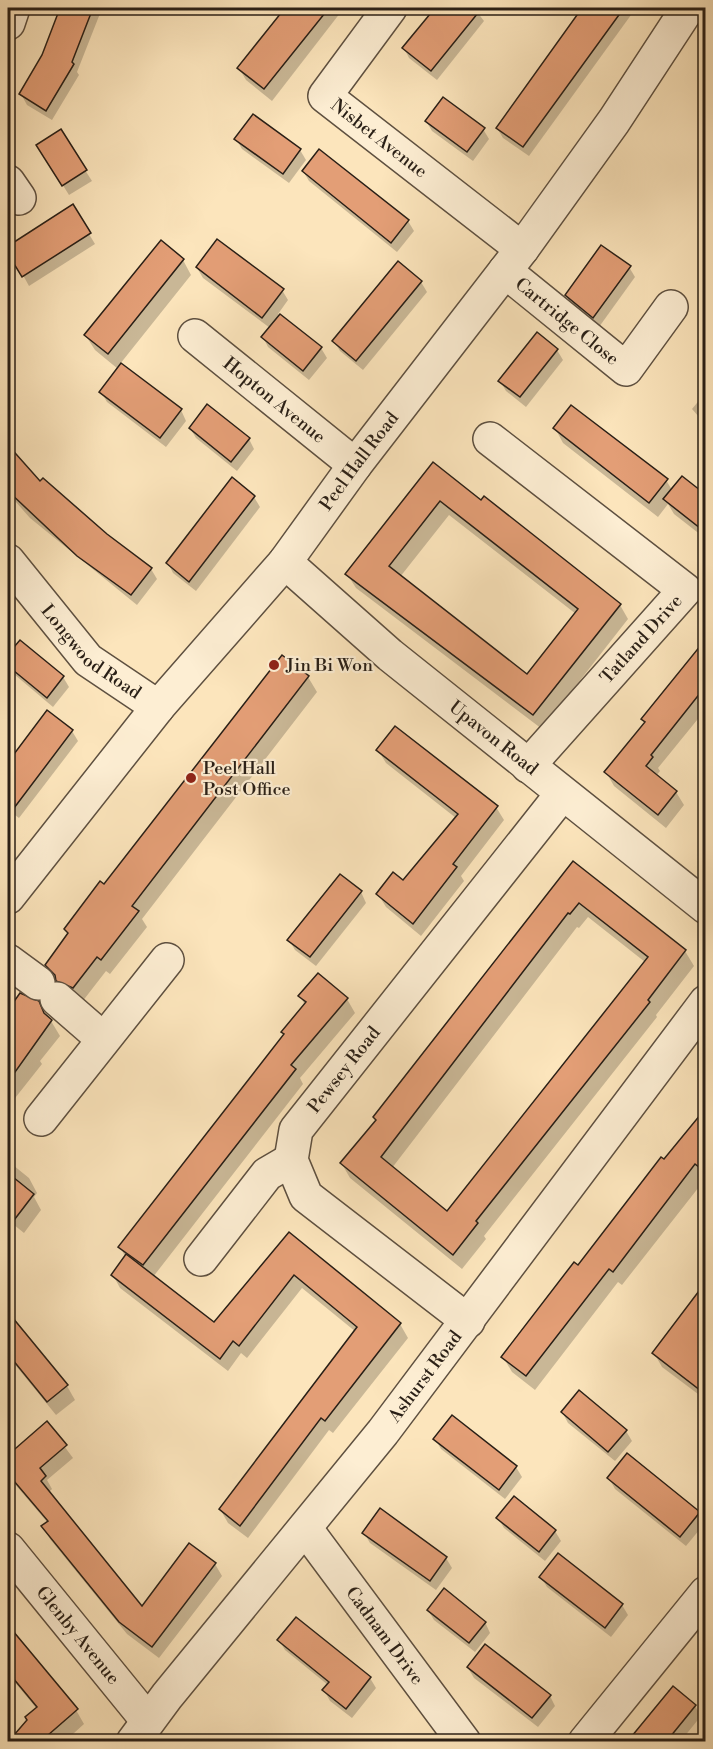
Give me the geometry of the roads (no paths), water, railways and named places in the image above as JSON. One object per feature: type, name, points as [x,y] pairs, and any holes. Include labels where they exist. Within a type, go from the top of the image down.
[{"type":"street","points":[[8,23],[13,8]]},
{"type":"street","name":"Nisbet Avenue","points":[[390,8],[325,96],[514,260]]},
{"type":"street","name":"Peel Hall Road","points":[[8,897],[158,707],[285,562],[355,465],[514,260],[614,121],[688,8]]},
{"type":"street","name":"Cartridge Close","points":[[514,260],[626,369],[671,308]]},
{"type":"street","name":"Hopton Avenue","points":[[195,336],[355,465]]},
{"type":"street","name":"Tatland Drive","points":[[490,439],[685,590],[528,766]]},
{"type":"street","name":"Longwood Road","points":[[8,561],[88,660],[158,707]]},
{"type":"street","name":"Upavon Road","points":[[285,562],[390,655],[705,907]]},
{"type":"street","name":"Pewsey Road","points":[[291,1161],[296,1130],[562,794]]},
{"type":"street","points":[[41,1119],[167,960]]},
{"type":"street","points":[[8,962],[48,991],[103,1039]]},
{"type":"street","name":"Ashurst Road","points":[[140,1731],[384,1432],[705,1002]]},
{"type":"street","points":[[201,1259],[267,1174],[291,1161],[306,1196],[468,1321]]},
{"type":"street","name":"Cadnam Drive","points":[[305,1528],[464,1742]]},
{"type":"street","name":"Glenby Avenue","points":[[8,1550],[140,1731]]},
{"type":"street","points":[[585,1742],[705,1593]]},
{"type":"place","name":"Jin Bi Won","points":[[274,665]]},
{"type":"place","name":"Peel Hall Post Office","points":[[191,778]]}]
